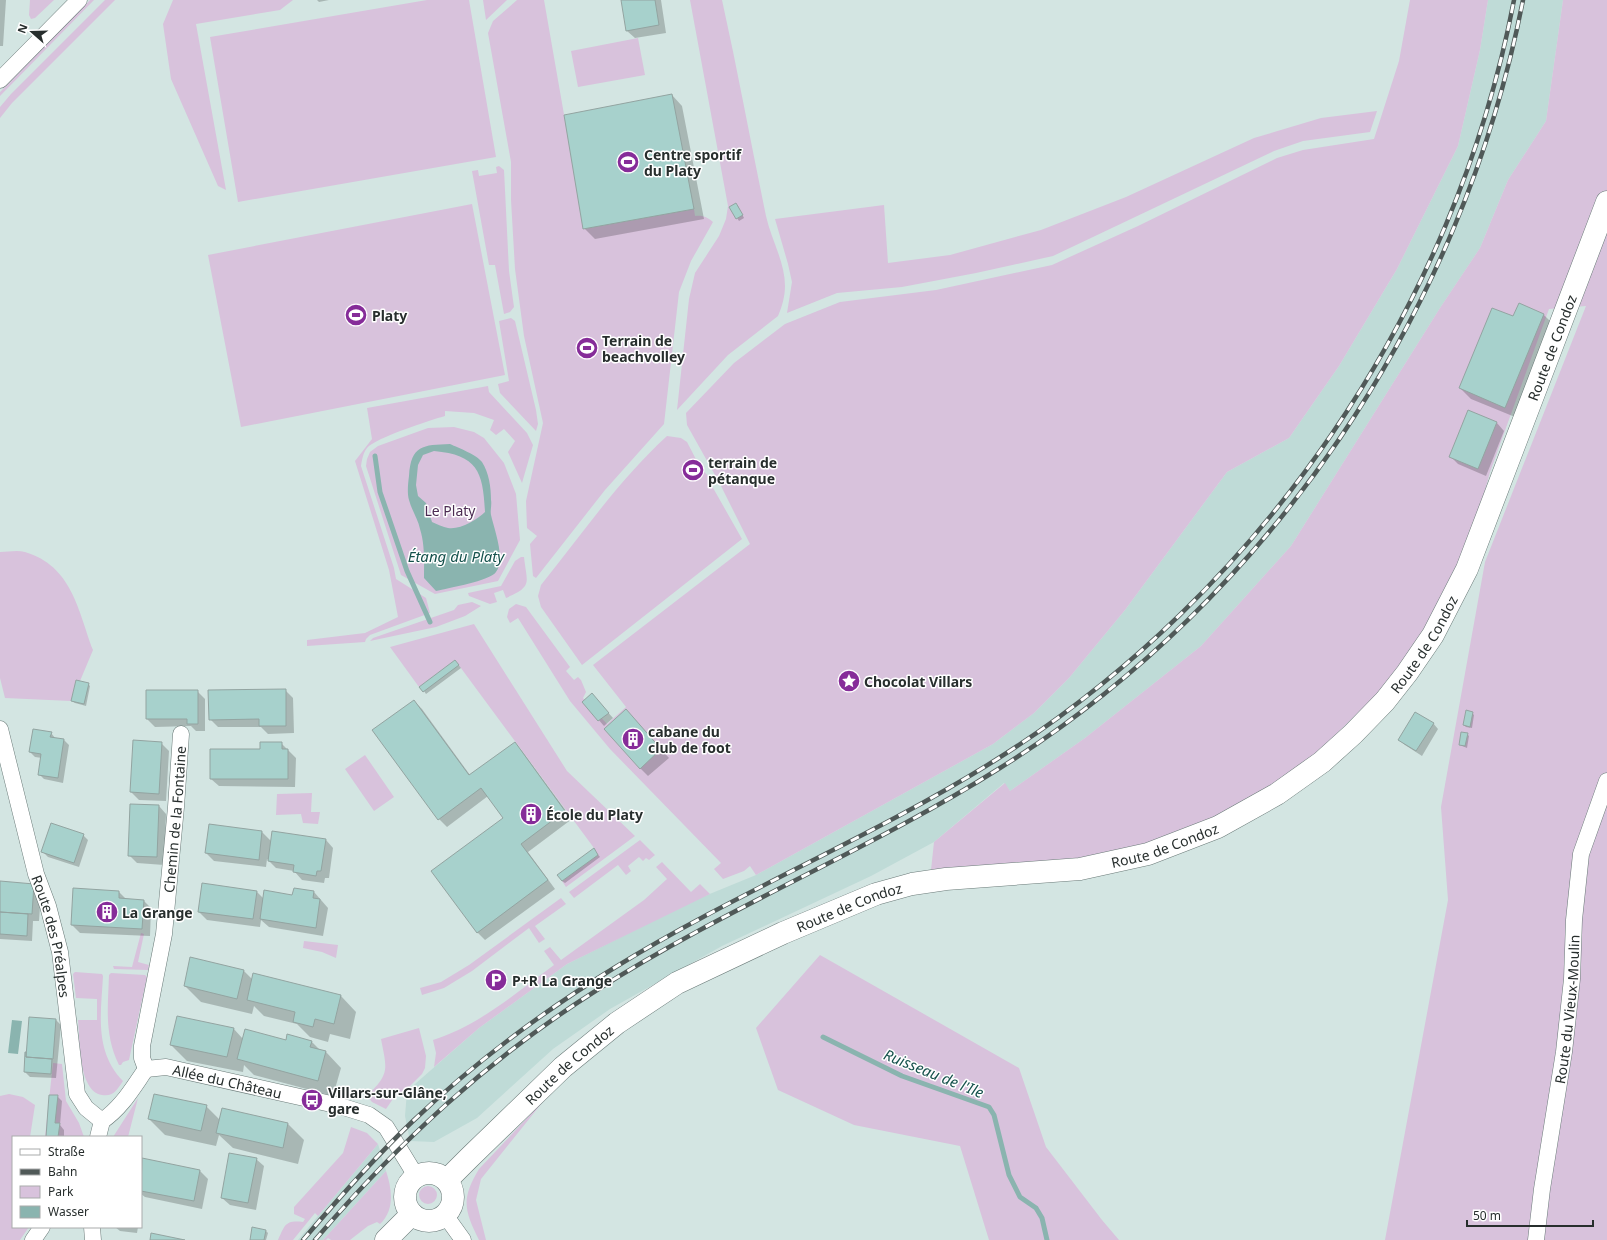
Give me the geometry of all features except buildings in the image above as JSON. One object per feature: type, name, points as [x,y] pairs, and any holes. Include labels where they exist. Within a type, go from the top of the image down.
[{"type":"main road","name":"Route de Condoz","points":[[447,1180],[563,1067],[617,1022],[677,983],[783,933],[876,894],[912,884],[946,879],[1080,869],[1148,854],[1218,827],[1277,794],[1322,762],[1353,734],[1385,701],[1407,673],[1433,635],[1467,569],[1607,202]]},
{"type":"main road","points":[[426,1172],[434,1173],[447,1180],[452,1188],[453,1198],[452,1203],[445,1215],[439,1219],[430,1221],[420,1219],[412,1214],[406,1205],[406,1190],[410,1182],[416,1176],[426,1172]]},
{"type":"main road","points":[[386,1240],[412,1214]]},
{"type":"street","points":[[0,80],[43,34],[79,0]]},
{"type":"street","name":"Route des Préalpes","points":[[0,729],[36,874],[48,906],[60,952],[78,1094],[86,1108],[102,1121]]},
{"type":"street","name":"Chemin de la Fontaine","points":[[146,1069],[142,1058],[142,1046],[164,934],[176,807],[181,734]]},
{"type":"street","name":"Route du Vieux-Moulin","points":[[1536,1240],[1542,1189],[1564,1052],[1572,979],[1574,920],[1582,854],[1607,781]]},
{"type":"street","name":"Allée du Château","points":[[146,1069],[166,1067],[340,1106],[369,1115],[386,1127],[416,1176]]},
{"type":"street","points":[[98,1136],[102,1121],[122,1104],[146,1069]]},
{"type":"street","points":[[445,1215],[463,1240]]},
{"type":"street","points":[[33,1240],[41,1228]]},
{"type":"street","points":[[92,1228],[93,1240]]},
{"type":"shaded area","points":[[1488,0],[1563,0],[1546,121],[1508,180],[1480,248],[1440,308],[1291,546],[1201,646],[1085,738],[1010,791],[1004,783],[934,842],[871,876],[722,946],[610,1009],[553,1049],[477,1118],[434,1142],[410,1141],[405,1116],[407,1091],[479,1028],[567,964],[695,900],[756,875],[993,744],[1034,713],[1069,678],[1125,610],[1227,472],[1289,438],[1339,366],[1397,269],[1458,146],[1480,50]]},
{"type":"shaded area","points":[[378,1144],[386,1171],[323,1240],[298,1240]]},
{"type":"green space","points":[[30,0],[54,0],[35,18],[31,19],[29,15]]},
{"type":"green space","points":[[90,0],[94,0],[0,96],[0,92]]},
{"type":"green space","points":[[105,0],[115,0],[12,103],[0,118],[0,107],[11,94]]},
{"type":"green space","points":[[173,0],[293,0],[280,10],[196,24],[226,190],[218,186],[171,79],[163,24]]},
{"type":"green space","points":[[427,0],[469,0],[496,157],[238,202],[210,37]]},
{"type":"green space","points":[[483,0],[507,0],[486,20]]},
{"type":"green space","points":[[517,0],[544,0],[584,229],[694,209],[695,216],[705,217],[713,222],[691,261],[679,292],[664,424],[605,490],[536,578],[533,576],[530,544],[537,536],[527,528],[526,501],[543,423],[524,336],[515,269],[511,200],[511,162],[488,33],[493,21]]},
{"type":"green space","points":[[690,0],[722,0],[766,216],[783,268],[785,286],[783,301],[778,316],[728,355],[677,410],[689,299],[695,273],[719,236],[726,219],[728,206]]},
{"type":"green space","points":[[1410,0],[1488,0],[1480,50],[1458,146],[1397,269],[1339,366],[1289,438],[1227,472],[1125,610],[1069,678],[1034,713],[993,744],[756,875],[750,866],[744,871],[723,879],[714,869],[721,863],[610,749],[570,701],[518,618],[510,623],[507,617],[509,609],[516,604],[526,607],[570,667],[566,671],[574,680],[578,677],[581,680],[586,692],[583,698],[607,724],[626,707],[593,665],[750,544],[720,484],[687,425],[686,413],[734,363],[785,324],[840,302],[936,290],[1052,265],[1138,226],[1277,158],[1303,150],[1374,139],[1399,61]]},
{"type":"green space","points":[[1563,0],[1607,0],[1607,1240],[1385,1240],[1448,900],[1441,807],[1485,562],[1586,306],[1549,309],[1490,472],[1479,513],[1459,566],[1428,631],[1380,691],[1315,755],[1269,788],[1212,820],[1147,844],[1089,857],[931,870],[934,842],[1005,783],[1010,791],[1085,738],[1201,646],[1291,546],[1440,308],[1480,248],[1508,180],[1546,121]]},
{"type":"green space","points":[[638,38],[645,75],[578,87],[571,51]]},
{"type":"green space","points":[[1377,111],[1370,132],[1303,141],[1274,151],[1053,256],[902,287],[837,293],[787,313],[792,282],[775,219],[884,205],[888,263],[950,255],[1041,230],[1126,197],[1254,138],[1321,118]]},
{"type":"green space","points":[[499,166],[504,170],[509,271],[514,307],[510,312],[504,314],[495,265],[489,265],[472,171],[478,170],[479,176],[497,173],[496,167]]},
{"type":"green space","name":"Platy","points":[[472,204],[505,375],[241,427],[208,255]]},
{"type":"green space","points":[[511,318],[515,321],[536,410],[538,424],[536,431],[500,393],[498,384],[509,381],[499,321]]},
{"type":"green space","points":[[488,386],[489,392],[527,433],[533,445],[522,483],[508,452],[515,441],[504,429],[496,435],[490,430],[494,420],[474,413],[445,411],[445,416],[404,430],[372,444],[365,452],[361,466],[394,568],[396,579],[426,598],[430,613],[370,635],[365,642],[307,646],[307,640],[365,633],[398,617],[389,570],[355,461],[372,439],[367,408]]},
{"type":"green space","name":"Le Platy","points":[[454,427],[474,432],[484,438],[504,463],[516,494],[520,540],[498,581],[435,594],[401,575],[366,466],[370,452],[378,446],[428,428]]},
{"type":"green space","points":[[667,436],[681,438],[687,442],[700,467],[709,477],[708,479],[742,539],[582,665],[541,607],[538,596],[541,585],[617,489],[649,453]]},
{"type":"green space","points":[[22,551],[41,559],[53,568],[71,591],[93,650],[80,681],[76,680],[71,701],[5,698],[0,678],[0,552]]},
{"type":"green space","points":[[521,557],[524,557],[527,579],[521,590],[506,598],[503,590],[494,593],[497,602],[490,604],[469,596],[468,593],[501,586],[515,561]]},
{"type":"green space","points":[[472,602],[481,606],[465,616],[436,627],[370,641],[373,638],[454,610],[458,605]]},
{"type":"green space","points":[[474,624],[567,771],[635,836],[566,887],[562,881],[598,855],[594,848],[455,660],[419,687],[390,647]]},
{"type":"green space","points":[[365,755],[394,797],[374,811],[345,769]]},
{"type":"green space","points":[[312,793],[311,812],[320,812],[318,824],[303,823],[301,814],[276,815],[277,794]]},
{"type":"green space","points":[[640,840],[655,855],[649,860],[646,858],[643,861],[639,857],[628,866],[631,871],[626,875],[618,865],[574,898],[569,892]]},
{"type":"green space","points":[[662,862],[691,892],[700,884],[710,894],[567,964],[479,1028],[434,1067],[436,1053],[433,1040],[450,1034],[481,1018],[554,965],[544,951],[550,947],[561,960],[644,900],[667,879],[656,867]]},
{"type":"green space","points":[[561,898],[566,904],[535,926],[545,939],[539,943],[529,928],[472,971],[444,988],[422,995],[420,988],[441,982],[469,965]]},
{"type":"green space","points":[[141,933],[144,934],[138,962],[149,965],[148,970],[114,969],[113,966],[132,967]]},
{"type":"green space","points":[[304,941],[338,945],[336,958],[322,952],[303,948]]},
{"type":"green space","points":[[820,955],[1019,1068],[1046,1147],[1119,1240],[989,1240],[960,1146],[854,1125],[778,1090],[756,1028]]},
{"type":"green space","points":[[75,972],[102,974],[103,976],[101,1032],[103,1045],[107,1057],[123,1081],[117,1090],[109,1095],[102,1095],[94,1091],[88,1084],[84,1075],[80,1051],[78,1020],[97,1020],[97,999],[76,998],[73,974]]},
{"type":"green space","points":[[111,973],[145,975],[147,977],[129,1060],[123,1062],[121,1065],[119,1065],[114,1054],[109,1032],[108,998],[109,975]]},
{"type":"green space","points":[[419,1028],[426,1056],[425,1068],[422,1074],[405,1091],[397,1093],[386,1109],[372,1102],[367,1096],[380,1082],[385,1070],[385,1058],[381,1039]]},
{"type":"green space","points":[[53,1063],[62,1064],[66,1101],[79,1123],[84,1136],[45,1136]]},
{"type":"green space","points":[[9,1094],[23,1097],[35,1105],[30,1136],[12,1136],[12,1228],[28,1228],[20,1240],[0,1240],[0,1096]]},
{"type":"green space","points":[[138,1098],[128,1136],[114,1136]]},
{"type":"green space","points":[[546,1098],[481,1179],[476,1200],[486,1240],[479,1240],[470,1220],[467,1204],[467,1197],[473,1179],[479,1169]]},
{"type":"green space","points":[[351,1127],[367,1133],[378,1144],[318,1216],[315,1213],[293,1240],[278,1240],[286,1225],[292,1222],[303,1222],[305,1219],[294,1214],[294,1207],[343,1153]]},
{"type":"green space","points":[[386,1171],[390,1185],[391,1199],[388,1212],[380,1224],[377,1222],[368,1226],[350,1240],[331,1240],[328,1238],[323,1240]]},
{"type":"green space","points":[[424,1186],[432,1186],[437,1191],[435,1202],[432,1204],[424,1204],[419,1199],[419,1191]]},
{"type":"water","name":"Étang du Platy","points":[[450,444],[480,459],[488,475],[490,485],[491,515],[500,552],[500,560],[496,572],[486,578],[436,591],[424,578],[423,541],[408,494],[410,466],[412,458],[420,449],[432,445]],"holes":[[[434,451],[449,453],[469,462],[480,476],[485,512],[468,524],[453,528],[446,528],[432,522],[426,503],[418,496],[416,485],[418,465],[423,455]]]},
{"type":"water","points":[[12,1020],[22,1021],[18,1054],[8,1053]]},
{"type":"waterway","points":[[375,456],[380,492],[407,571],[430,622]]},
{"type":"waterway","name":"Ruisseau de l'Ile","points":[[823,1037],[902,1076],[989,1107],[994,1115],[1009,1175],[1020,1197],[1036,1208],[1042,1218],[1047,1240]]},
{"type":"railway","points":[[303,1240],[356,1179],[413,1121],[484,1059],[535,1020],[587,985],[661,940],[708,914],[900,815],[994,761],[1091,693],[1180,615],[1260,528],[1332,434],[1394,333],[1445,226],[1486,115],[1514,0]]},
{"type":"railway","points":[[315,1240],[379,1169],[412,1136],[447,1104],[519,1044],[597,990],[646,960],[747,905],[900,826],[951,798],[1000,768],[1098,699],[1187,620],[1268,533],[1340,438],[1402,336],[1454,228],[1494,116],[1523,0]]},
{"type":"place","name":"Centre sportif du Platy","points":[[628,162]]},
{"type":"place","name":"Platy","points":[[356,315]]},
{"type":"place","name":"Terrain de beachvolley","points":[[587,348]]},
{"type":"place","name":"terrain de pétanque","points":[[693,470]]},
{"type":"place","name":"Chocolat Villars","points":[[849,681]]},
{"type":"place","name":"cabane du club de foot","points":[[633,739]]},
{"type":"place","name":"École du Platy","points":[[531,814]]},
{"type":"place","name":"La Grange","points":[[107,912]]},
{"type":"place","name":"P+R La Grange","points":[[496,980]]},
{"type":"place","name":"Villars-sur-Glâne, gare","points":[[312,1100]]}]
